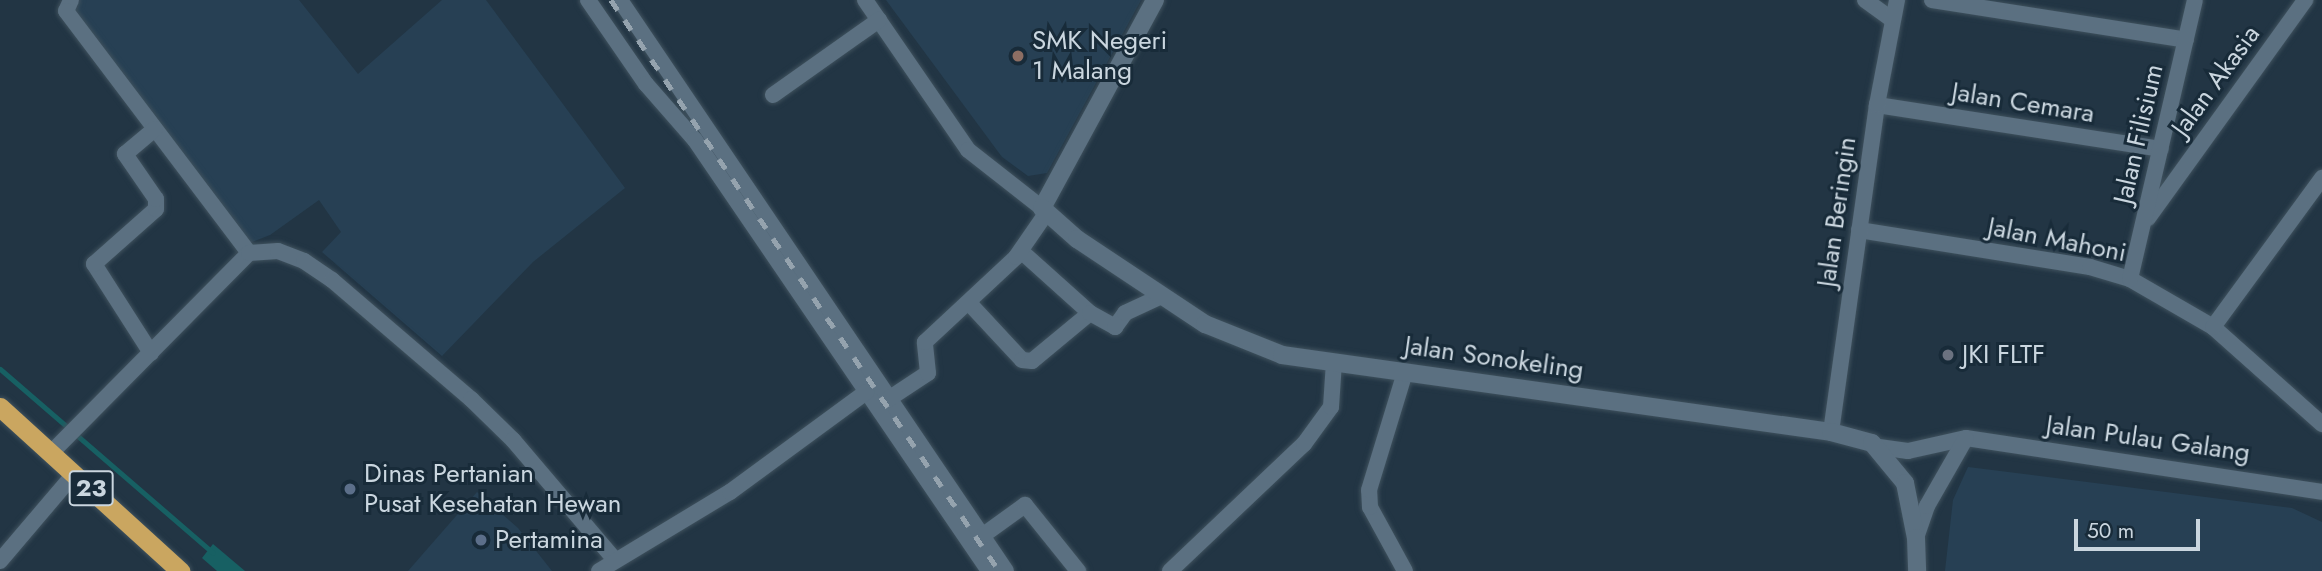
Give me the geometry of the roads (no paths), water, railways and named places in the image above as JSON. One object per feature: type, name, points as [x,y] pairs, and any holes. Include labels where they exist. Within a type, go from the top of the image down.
[{"type":"highway","name":"23","points":[[0,407],[64,440],[74,474],[180,571]]},
{"type":"street","points":[[71,0],[66,11],[249,253]]},
{"type":"street","points":[[588,0],[646,84],[695,140],[987,571]]},
{"type":"street","points":[[620,0],[887,400],[1006,571]]},
{"type":"street","points":[[865,0],[968,150],[1044,210]]},
{"type":"street","points":[[887,400],[928,373],[925,342],[970,304],[1021,251],[1155,0]]},
{"type":"street","points":[[1864,0],[1891,19]]},
{"type":"street","name":"Jalan Beringin","points":[[1831,432],[1877,105],[1891,19],[1897,0]]},
{"type":"street","points":[[1932,0],[2186,40]]},
{"type":"street","name":"Jalan Filisium","points":[[2130,279],[2195,0]]},
{"type":"street","name":"Jalan Akasia","points":[[2143,226],[2305,0]]},
{"type":"street","points":[[773,95],[879,20]]},
{"type":"street","name":"Jalan Cemara","points":[[1877,105],[2161,149]]},
{"type":"street","points":[[151,354],[94,264],[156,209],[156,199],[125,154],[155,129]]},
{"type":"street","points":[[2213,327],[2322,178]]},
{"type":"street","name":"Jalan Sonokeling","points":[[1044,210],[1160,298],[1245,342],[1282,355],[1831,432],[1879,447]]},
{"type":"street","name":"Jalan Mahoni","points":[[1859,230],[2090,267],[2130,279],[2213,327],[2321,422]]},
{"type":"street","points":[[1021,251],[1090,313],[1115,327],[1125,313],[1160,298]]},
{"type":"street","points":[[64,440],[249,253],[292,255],[332,280],[499,426],[615,560]]},
{"type":"street","points":[[970,304],[1021,360],[1032,361],[1090,313]]},
{"type":"street","points":[[1170,571],[1304,444],[1331,407],[1334,362]]},
{"type":"street","points":[[1405,372],[1370,490],[1370,507],[1405,571]]},
{"type":"street","points":[[599,571],[730,492],[866,392]]},
{"type":"street","points":[[1916,538],[1927,506],[1966,438]]},
{"type":"street","name":"Jalan Pulau Galang","points":[[1879,447],[1908,451],[1966,438],[2322,492]]},
{"type":"street","points":[[1879,447],[1905,483],[1916,538],[1917,571]]},
{"type":"street","points":[[0,561],[74,474]]},
{"type":"street","points":[[982,536],[1024,505],[1078,571]]},
{"type":"street","points":[[0,568],[5,571]]},
{"type":"waterway","points":[[0,369],[213,553]]},
{"type":"railway","points":[[611,0],[999,571]]},
{"type":"place","name":"SMK Negeri 1 Malang","points":[[1018,56]]},
{"type":"place","name":"JKI FLTF","points":[[1948,355]]},
{"type":"place","name":"Dinas Pertanian Pusat Kesehatan Hewan","points":[[350,489]]},
{"type":"place","name":"Pertamina","points":[[481,540]]}]
